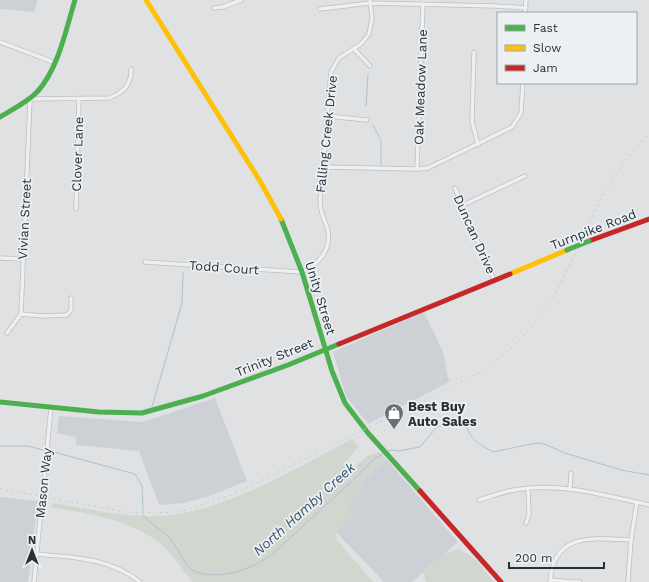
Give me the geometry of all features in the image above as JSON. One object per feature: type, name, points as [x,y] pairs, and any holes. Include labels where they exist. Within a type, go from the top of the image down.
[{"type":"street","points":[[0,117],[30,100],[43,86],[75,0]]},
{"type":"street","name":"Unity Street","points":[[146,0],[268,195],[286,229],[302,272],[325,349],[340,392],[352,413],[501,582]]},
{"type":"street","points":[[214,8],[223,8],[241,0]]},
{"type":"street","points":[[526,0],[526,12]]},
{"type":"street","points":[[320,9],[370,2],[526,8]]},
{"type":"street","name":"Falling Creek Drive","points":[[302,272],[316,263],[326,252],[328,244],[327,228],[320,207],[329,85],[333,67],[339,58],[361,44],[368,34],[372,18],[370,2]]},
{"type":"street","name":"Oak Meadow Lane","points":[[417,169],[423,4]]},
{"type":"street","points":[[0,42],[53,62]]},
{"type":"street","points":[[354,49],[370,66]]},
{"type":"street","points":[[474,52],[472,121],[478,144]]},
{"type":"street","points":[[30,100],[109,98],[119,93],[130,80],[131,69]]},
{"type":"street","points":[[323,167],[428,168],[508,130],[518,120],[522,109],[523,84]]},
{"type":"street","name":"Clover Lane","points":[[76,209],[79,99]]},
{"type":"street","name":"Vivian Street","points":[[21,314],[22,259],[30,100]]},
{"type":"street","points":[[327,116],[367,120]]},
{"type":"street","points":[[463,205],[524,176]]},
{"type":"street","name":"Duncan Drive","points":[[454,188],[463,205],[494,280]]},
{"type":"street","name":"Turnpike Road","points":[[544,260],[649,219]]},
{"type":"street","points":[[0,258],[22,259]]},
{"type":"street","name":"Trinity Street","points":[[0,402],[51,408],[130,414],[157,411],[246,381],[544,260]]},
{"type":"street","name":"Todd Court","points":[[145,262],[302,272]]},
{"type":"street","points":[[7,333],[21,314],[42,316],[67,315],[71,310],[72,298]]},
{"type":"street","name":"Mason Way","points":[[34,582],[51,408]]},
{"type":"street","points":[[570,489],[571,472]]},
{"type":"street","points":[[526,524],[529,515],[528,488]]},
{"type":"street","points":[[479,500],[512,490],[528,488],[570,489],[587,490],[649,505]]},
{"type":"street","points":[[628,582],[636,502]]},
{"type":"street","points":[[580,582],[550,581],[552,565],[566,546],[575,541],[584,539],[631,540]]},
{"type":"street","points":[[36,554],[104,562],[124,571],[140,582]]},
{"type":"shaded area","points":[[0,0],[38,0],[34,12],[0,9]]},
{"type":"shaded area","points":[[424,312],[443,352],[449,382],[368,424],[346,396],[333,352]]},
{"type":"shaded area","points":[[215,398],[247,481],[207,497],[183,503],[159,505],[139,451],[76,445],[76,437],[57,433],[59,416],[143,422]]},
{"type":"shaded area","points":[[352,439],[359,446],[345,463],[345,472],[348,474],[367,456],[379,452],[386,459],[361,483],[363,487],[347,505],[352,515],[336,532],[337,540],[373,582],[193,582],[161,544],[136,529],[123,523],[94,515],[51,507],[54,503],[106,512],[146,516],[183,513],[208,507],[258,488]]},
{"type":"shaded area","points":[[386,459],[458,542],[412,582],[384,582],[336,532],[352,515],[347,505],[363,487],[360,484]]},
{"type":"shaded area","points":[[0,497],[38,501],[28,582],[0,582]]},
{"type":"shaded area","points":[[459,549],[476,560],[494,582],[426,582],[423,573],[446,553]]},
{"type":"waterway","points":[[366,106],[368,74]]},
{"type":"waterway","points":[[373,125],[381,141],[381,165]]},
{"type":"waterway","points":[[152,407],[182,303],[183,273]]},
{"type":"waterway","name":"North Hamby Creek","points":[[388,451],[399,451],[420,447],[437,427],[458,422],[466,426],[472,437],[477,442],[493,452],[536,443],[544,444],[565,453],[621,470],[649,475]]},
{"type":"waterway","name":"North Hamby Creek","points":[[0,446],[28,446],[43,450]]},
{"type":"waterway","name":"North Hamby Creek","points":[[50,451],[135,474],[142,486],[143,511]]},
{"type":"waterway","name":"North Hamby Creek","points":[[143,515],[149,522],[169,537],[192,570],[211,575],[233,573],[243,570],[271,555],[350,483],[375,458],[383,454]]},
{"type":"railway","points":[[0,489],[126,512],[164,513],[186,510],[236,493],[477,374],[496,361],[513,346],[540,316],[572,261],[606,190],[623,164],[649,133]]},
{"type":"railway","points":[[411,396],[438,382],[462,378]]},
{"type":"traffic: fast","points":[[0,117],[30,99],[45,81],[57,59],[75,0]]},
{"type":"traffic: fast","points":[[281,219],[302,272],[332,371],[345,403],[368,433],[420,491]]},
{"type":"traffic: fast","points":[[567,250],[589,241]]},
{"type":"traffic: fast","points":[[0,402],[99,412],[142,413],[203,396],[288,365],[339,344]]},
{"type":"traffic: slow","points":[[146,0],[260,181],[281,219]]},
{"type":"traffic: slow","points":[[510,274],[567,250]]},
{"type":"traffic: jam","points":[[589,241],[649,219]]},
{"type":"traffic: jam","points":[[339,344],[510,274]]},
{"type":"traffic: jam","points":[[420,491],[501,582]]},
{"type":"place","name":"Best Buy Auto Sales","points":[[394,430]]}]
